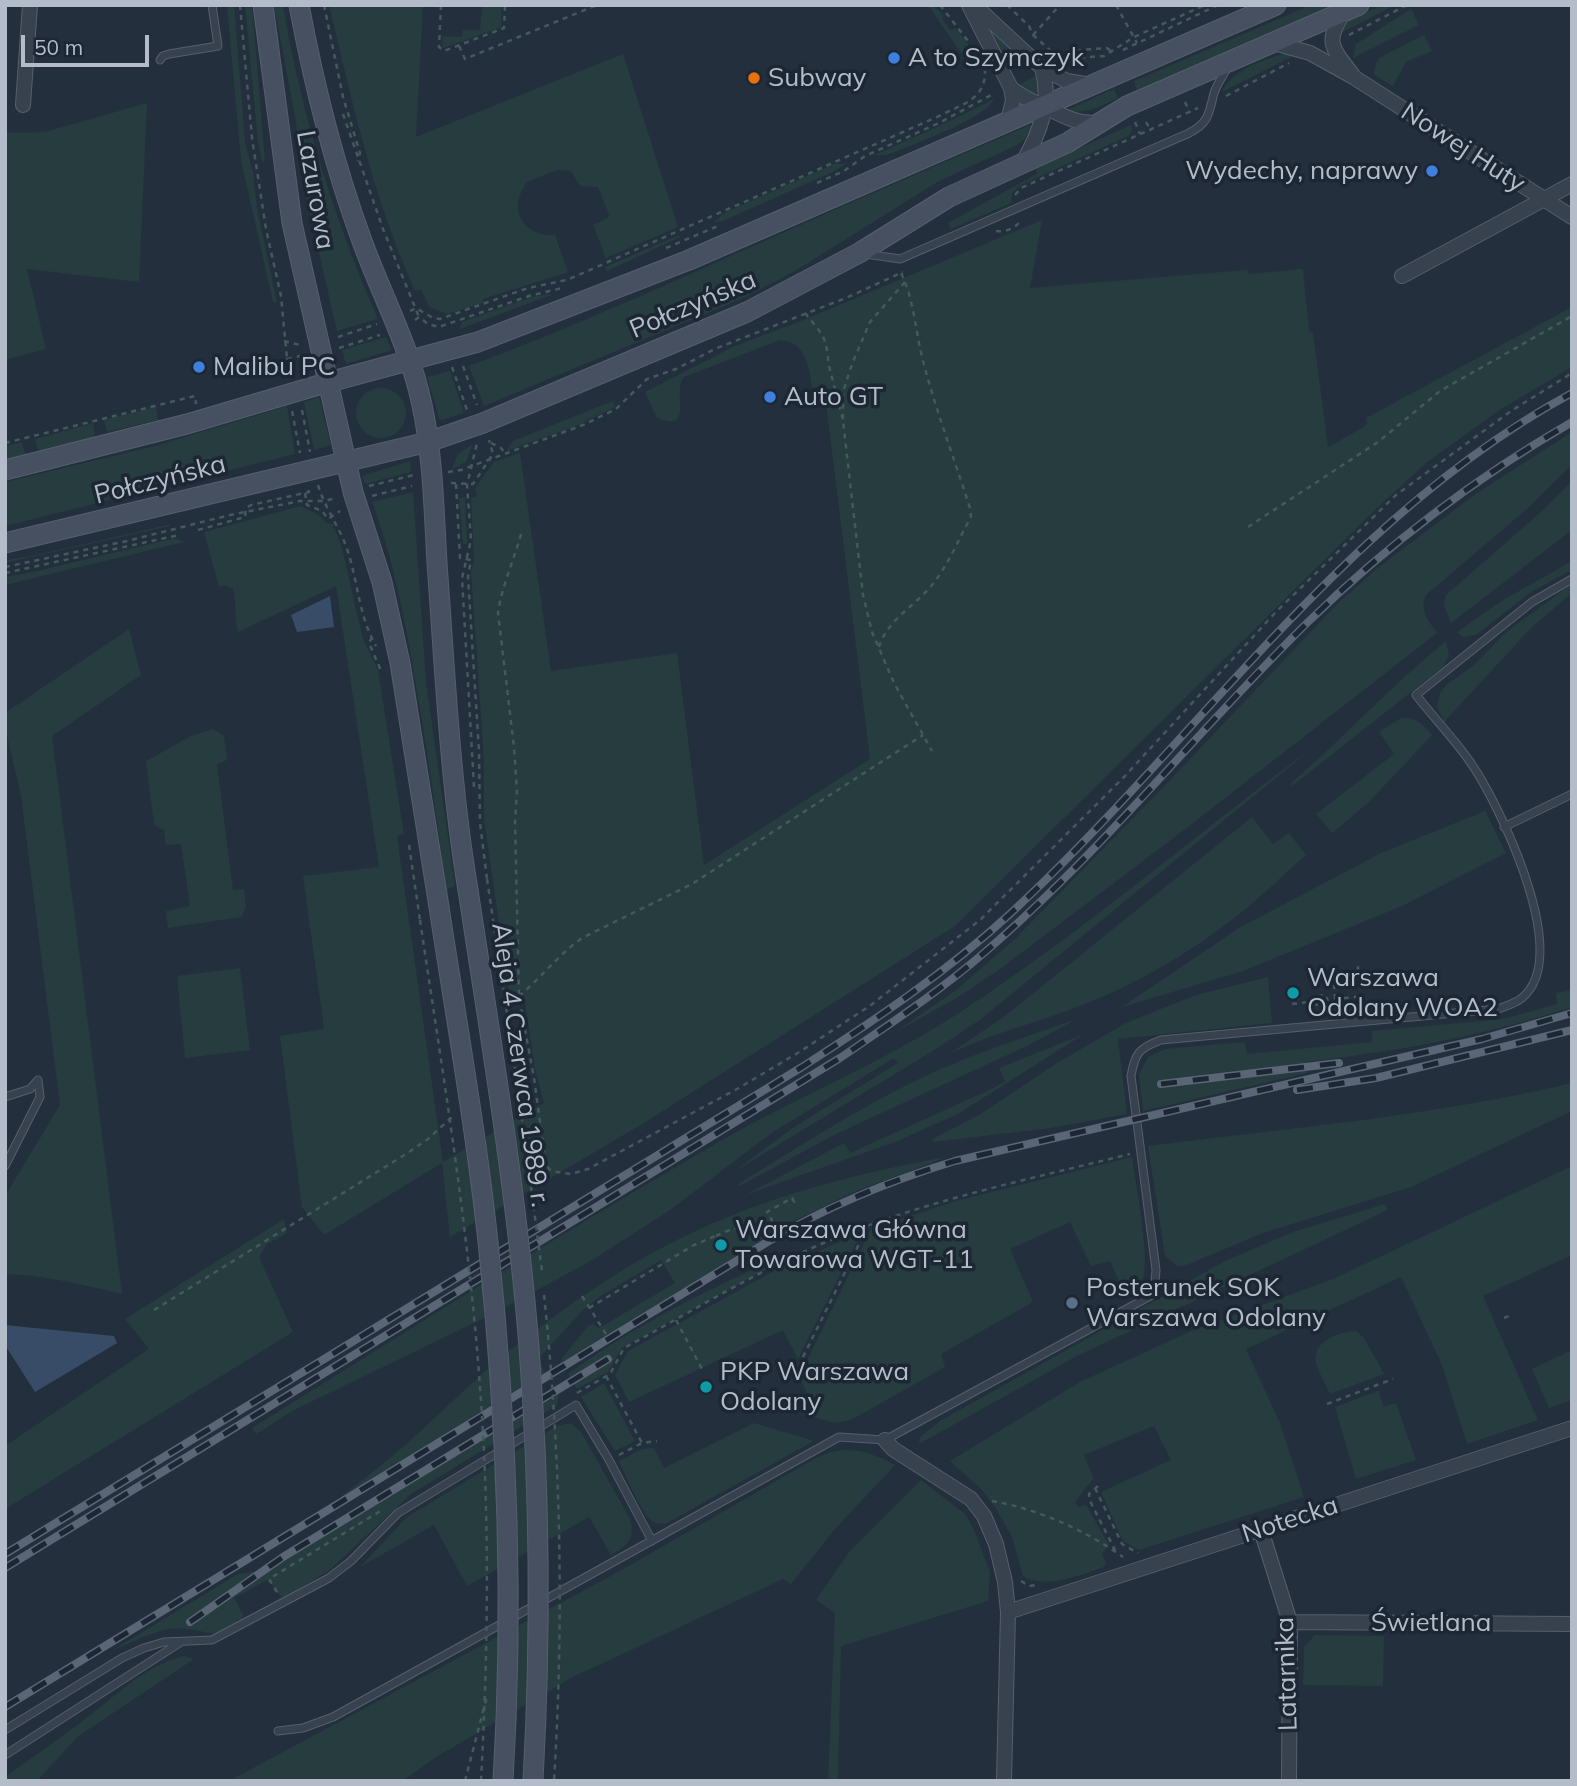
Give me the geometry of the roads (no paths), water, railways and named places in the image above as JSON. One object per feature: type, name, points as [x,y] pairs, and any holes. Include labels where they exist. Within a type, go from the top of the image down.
[{"type":"main road","name":"Lazurowa","points":[[262,5],[292,223],[329,382]]},
{"type":"main road","name":"Lazurowa","points":[[299,5],[314,81],[351,209],[409,361]]},
{"type":"main road","name":"Połczyńska","points":[[5,470],[187,424],[478,342],[610,292],[1276,5]]},
{"type":"main road","name":"Połczyńska","points":[[5,543],[428,442],[483,423],[747,312],[859,253],[949,197],[1066,143],[1138,101],[1351,9]]},
{"type":"main road","name":"Aleja 4 Czerwca 1989 r.","points":[[409,361],[422,404],[428,442],[459,836],[508,1158],[529,1346],[537,1483],[539,1581],[534,1781]]},
{"type":"main road","points":[[329,382],[345,462],[382,582],[400,663],[432,912],[482,1193],[499,1353],[505,1450],[508,1576],[503,1781]]},
{"type":"street","points":[[23,105],[30,5]]},
{"type":"street","points":[[968,5],[1011,89],[1013,100],[1007,121]]},
{"type":"street","points":[[974,5],[1067,81],[1091,85]]},
{"type":"street","name":"Nowej Huty","points":[[1351,9],[1336,24],[1332,43],[1334,50],[1355,78]]},
{"type":"street","name":"Nowej Huty","points":[[1273,43],[1310,53],[1355,78],[1572,217]]},
{"type":"street","points":[[1023,162],[1041,127],[1049,64]]},
{"type":"street","points":[[1011,89],[1066,119],[1100,123]]},
{"type":"street","points":[[1402,276],[1572,184]]},
{"type":"street","name":"Notecka","points":[[1007,1612],[1572,1429]]},
{"type":"street","points":[[885,1440],[893,1449],[971,1499],[984,1516],[996,1544],[1005,1582],[1007,1612],[1004,1781]]},
{"type":"street","name":"Latarnika","points":[[1261,1530],[1290,1622],[1289,1781]]},
{"type":"street","name":"Świetlana","points":[[1290,1622],[1572,1624]]},
{"type":"lane","points":[[160,60],[169,54],[218,46],[212,5]]},
{"type":"lane","points":[[859,253],[900,259],[1189,134],[1209,119],[1215,92],[1231,61]]},
{"type":"lane","points":[[278,1731],[303,1728],[328,1720],[839,1437],[885,1440],[1154,1294],[1156,1270],[1131,1076],[1134,1060],[1144,1046],[1161,1040],[1498,1009],[1522,998],[1536,976],[1540,937],[1532,899],[1504,827],[1481,778],[1416,695],[1532,602],[1572,579]]},
{"type":"lane","points":[[1504,827],[1572,794]]},
{"type":"lane","points":[[5,1097],[30,1088],[38,1080],[40,1097],[5,1166]]},
{"type":"lane","points":[[5,1730],[144,1647],[164,1642],[212,1640],[329,1578],[351,1561],[398,1513],[576,1405],[652,1541]]},
{"type":"lane","points":[[5,1755],[182,1642]]},
{"type":"water","points":[[330,596],[334,627],[297,632],[291,615]]},
{"type":"water","points":[[5,1325],[114,1336],[117,1343],[35,1392],[5,1345]]},
{"type":"railway","points":[[5,1554],[802,1067],[936,975],[987,935],[1079,846],[1343,566],[1414,502],[1490,444],[1572,393]]},
{"type":"railway","points":[[5,1568],[840,1058],[933,994],[1028,914],[1337,594],[1433,514],[1501,466],[1572,422]]},
{"type":"railway","points":[[5,1707],[769,1241],[859,1195],[955,1161],[1482,1039],[1572,1013]]},
{"type":"railway","points":[[1297,1090],[1376,1078],[1572,1030]]},
{"type":"railway","points":[[1161,1084],[1339,1063]]},
{"type":"railway","points":[[190,1622],[283,1557],[608,1359]]},
{"type":"place","name":"A to Szymczyk","points":[[894,58]]},
{"type":"place","name":"Subway","points":[[754,78]]},
{"type":"place","name":"Wydechy, naprawy","points":[[1432,171]]},
{"type":"place","name":"Malibu PC","points":[[199,367]]},
{"type":"place","name":"Auto GT","points":[[770,397]]},
{"type":"place","name":"Warszawa Odolany WOA2","points":[[1293,993]]},
{"type":"place","name":"Warszawa Główna Towarowa WGT-11","points":[[721,1245]]},
{"type":"place","name":"Posterunek SOK Warszawa Odolany","points":[[1072,1303]]},
{"type":"place","name":"PKP Warszawa Odolany","points":[[706,1387]]}]
